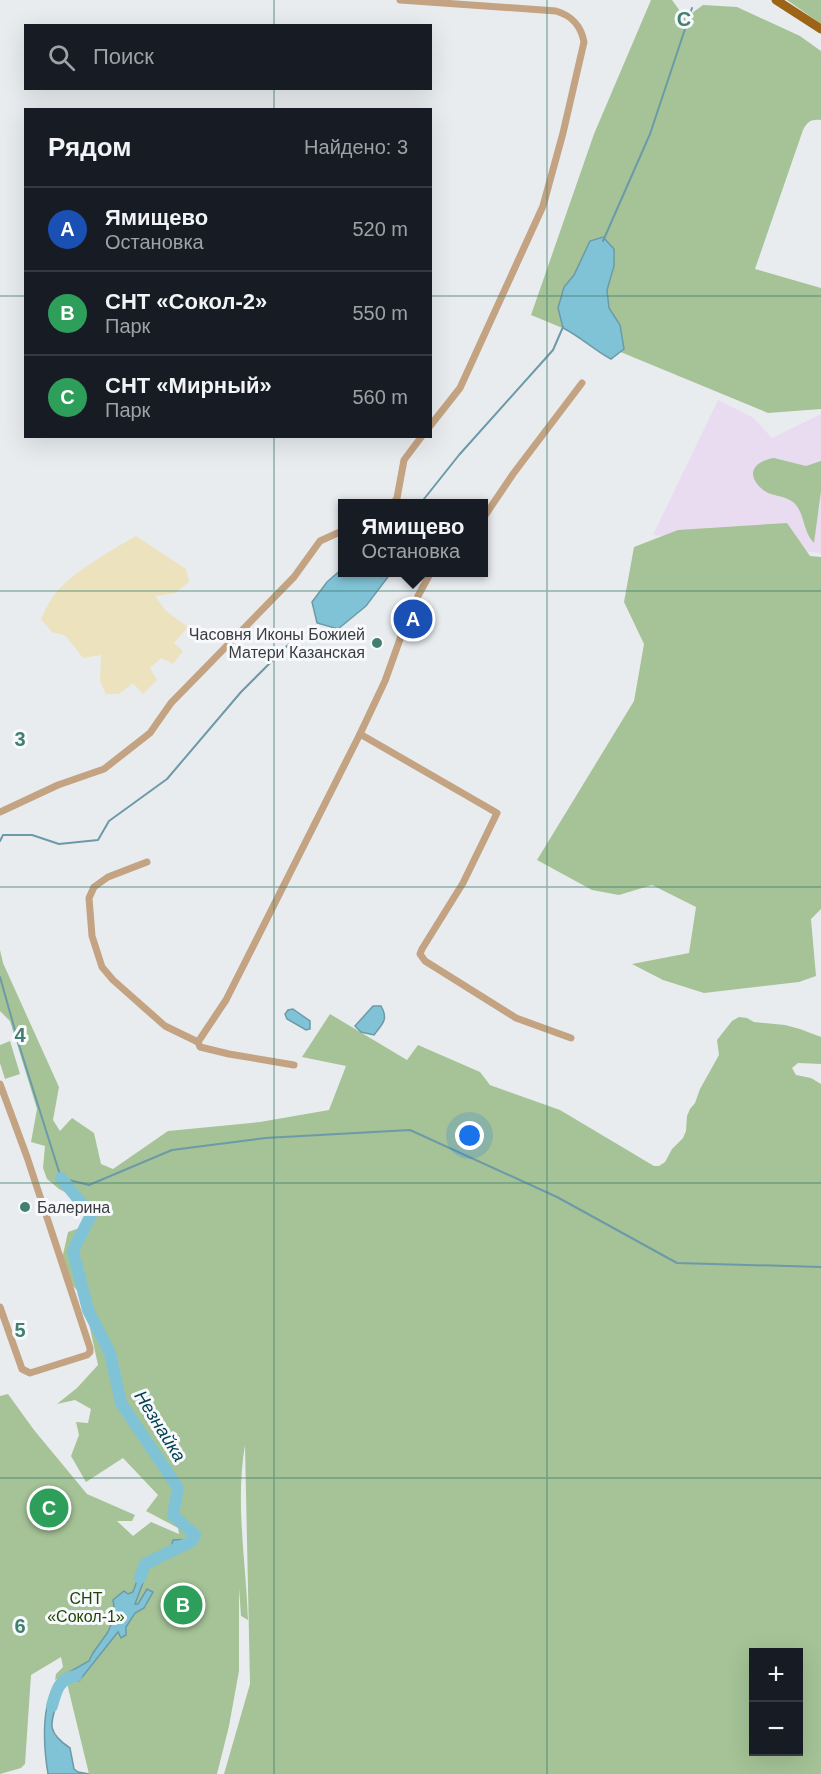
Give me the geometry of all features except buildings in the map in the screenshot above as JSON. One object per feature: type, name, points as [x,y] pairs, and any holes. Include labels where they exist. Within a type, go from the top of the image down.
[{"type":"main road","points":[[776,0],[821,29]]},
{"type":"street","points":[[400,0],[556,11],[575,21],[583,34],[584,42],[543,206],[460,388],[432,423]]},
{"type":"street","points":[[488,510],[582,383]]},
{"type":"street","points":[[398,499],[404,460],[420,438]]},
{"type":"street","points":[[0,812],[58,785],[104,769],[150,733],[171,703],[294,577],[320,542],[338,533]]},
{"type":"street","points":[[198,1042],[226,1000],[360,734],[385,681],[406,623],[429,577]]},
{"type":"street","points":[[360,734],[497,813],[463,883],[420,954],[425,961],[516,1018],[571,1038]]},
{"type":"street","points":[[147,862],[108,877],[94,887],[90,898],[92,936],[102,967],[113,980],[165,1026],[198,1042],[200,1047],[294,1065]]},
{"type":"street","points":[[0,1084],[27,1157],[90,1352],[87,1355],[30,1373],[25,1372],[0,1307]]},
{"type":"shaded area","points":[[718,400],[754,418],[772,438],[821,414],[821,553],[653,535]]},
{"type":"green space","points":[[651,0],[672,0],[685,18],[703,5],[737,7],[800,36],[821,51],[821,120],[810,122],[803,130],[755,269],[821,288],[821,409],[768,413],[531,315],[594,134]]},
{"type":"green space","points":[[787,0],[821,0],[821,24]]},
{"type":"green space","points":[[774,458],[806,466],[821,461],[821,491],[814,543],[810,539],[796,505],[788,499],[766,492],[754,478],[753,473],[757,465]]},
{"type":"green space","points":[[787,523],[810,556],[821,557],[821,909],[811,919],[816,976],[799,982],[704,993],[663,980],[632,964],[689,953],[696,907],[652,885],[619,895],[592,890],[537,860],[634,701],[644,644],[624,602],[634,547],[678,530]]},
{"type":"green space","name":"СНТ «Сокол-1»","points":[[0,950],[3,963],[59,1087],[53,1120],[60,1131],[72,1118],[94,1133],[101,1164],[113,1169],[168,1131],[260,1122],[329,1110],[346,1066],[302,1057],[330,1014],[407,1060],[418,1045],[480,1072],[490,1085],[560,1110],[654,1166],[665,1162],[672,1149],[683,1138],[690,1109],[719,1055],[717,1040],[732,1021],[739,1017],[747,1018],[754,1022],[785,1025],[821,1037],[821,1064],[798,1063],[792,1068],[796,1075],[811,1078],[821,1084],[821,1774],[224,1774],[250,1684],[245,1445],[241,1510],[248,1620],[241,1616],[239,1588],[239,1671],[217,1774],[89,1774],[65,1675],[55,1680],[56,1674],[63,1667],[61,1657],[31,1675],[25,1764],[21,1768],[0,1774],[0,1396],[8,1394],[34,1430],[87,1494],[135,1515],[132,1521],[117,1521],[133,1536],[151,1522],[179,1534],[178,1528],[146,1511],[158,1495],[123,1458],[86,1482],[71,1456],[79,1435],[76,1422],[88,1423],[91,1409],[75,1400],[57,1404],[77,1388],[98,1365],[83,1296],[68,1281],[62,1259],[68,1232],[91,1224],[72,1196],[47,1179],[43,1168],[45,1146],[31,1142],[37,1109],[10,1021],[0,1011]]},
{"type":"green space","points":[[10,1041],[20,1074],[5,1079],[0,1063],[0,1045]]},
{"type":"sand","points":[[136,536],[186,569],[189,582],[175,593],[155,596],[166,611],[188,627],[174,643],[183,651],[173,664],[161,658],[150,668],[157,680],[143,694],[133,683],[119,694],[106,694],[100,681],[101,655],[83,658],[66,636],[52,632],[41,619],[53,597],[71,578],[92,562]]},
{"type":"water","points":[[603,237],[614,249],[614,266],[607,290],[609,308],[620,325],[624,349],[611,359],[563,328],[558,308],[564,287],[574,275],[590,241]]},
{"type":"water","points":[[338,572],[338,577],[388,577],[366,606],[338,629],[317,623],[312,602],[327,582]]},
{"type":"water","points":[[373,1006],[381,1006],[384,1015],[384,1022],[374,1035],[361,1032],[355,1026]]},
{"type":"water","points":[[293,1009],[310,1021],[310,1029],[306,1030],[287,1019],[285,1014],[288,1010]]},
{"type":"water","points":[[192,1539],[196,1542],[191,1547],[175,1549],[165,1555],[164,1552],[171,1547],[173,1540]]},
{"type":"water","points":[[143,1564],[147,1565],[144,1580],[135,1604],[138,1604],[147,1589],[153,1592],[144,1608],[135,1613],[126,1627],[126,1635],[121,1638],[118,1632],[79,1681],[72,1679],[63,1683],[60,1680],[64,1675],[89,1661],[113,1620],[108,1615],[114,1607],[113,1600],[124,1591],[128,1594],[133,1592]]},
{"type":"water","points":[[53,1690],[60,1692],[52,1723],[55,1735],[70,1748],[74,1769],[89,1774],[48,1774],[45,1719]]},
{"type":"waterway","points":[[603,241],[650,134],[692,8]]},
{"type":"waterway","points":[[424,499],[459,455],[553,350],[563,327]]},
{"type":"waterway","points":[[0,841],[3,835],[32,835],[59,844],[98,840],[109,821],[167,779],[241,692],[292,641]]},
{"type":"waterway","points":[[0,977],[61,1178],[89,1185],[172,1150],[265,1138],[410,1130],[557,1197],[677,1263],[821,1267]]},
{"type":"waterway","name":"Незнайка","points":[[61,1178],[91,1215],[73,1251],[88,1310],[110,1353],[121,1403],[178,1488],[173,1515],[195,1535],[192,1541],[145,1564],[140,1578]]},
{"type":"waterway","name":"Незнайка","points":[[52,1706],[62,1682],[76,1676]]},
{"type":"place","name":"Ямищево","points":[[413,619]]},
{"type":"place","name":"Часовня Иконы Божией Матери Казанская","points":[[377,643]]},
{"type":"place","name":"Балерина","points":[[25,1207]]},
{"type":"place","name":"СНТ «Мирный»","points":[[49,1508]]},
{"type":"place","name":"СНТ «Сокол-2»","points":[[183,1605]]}]
